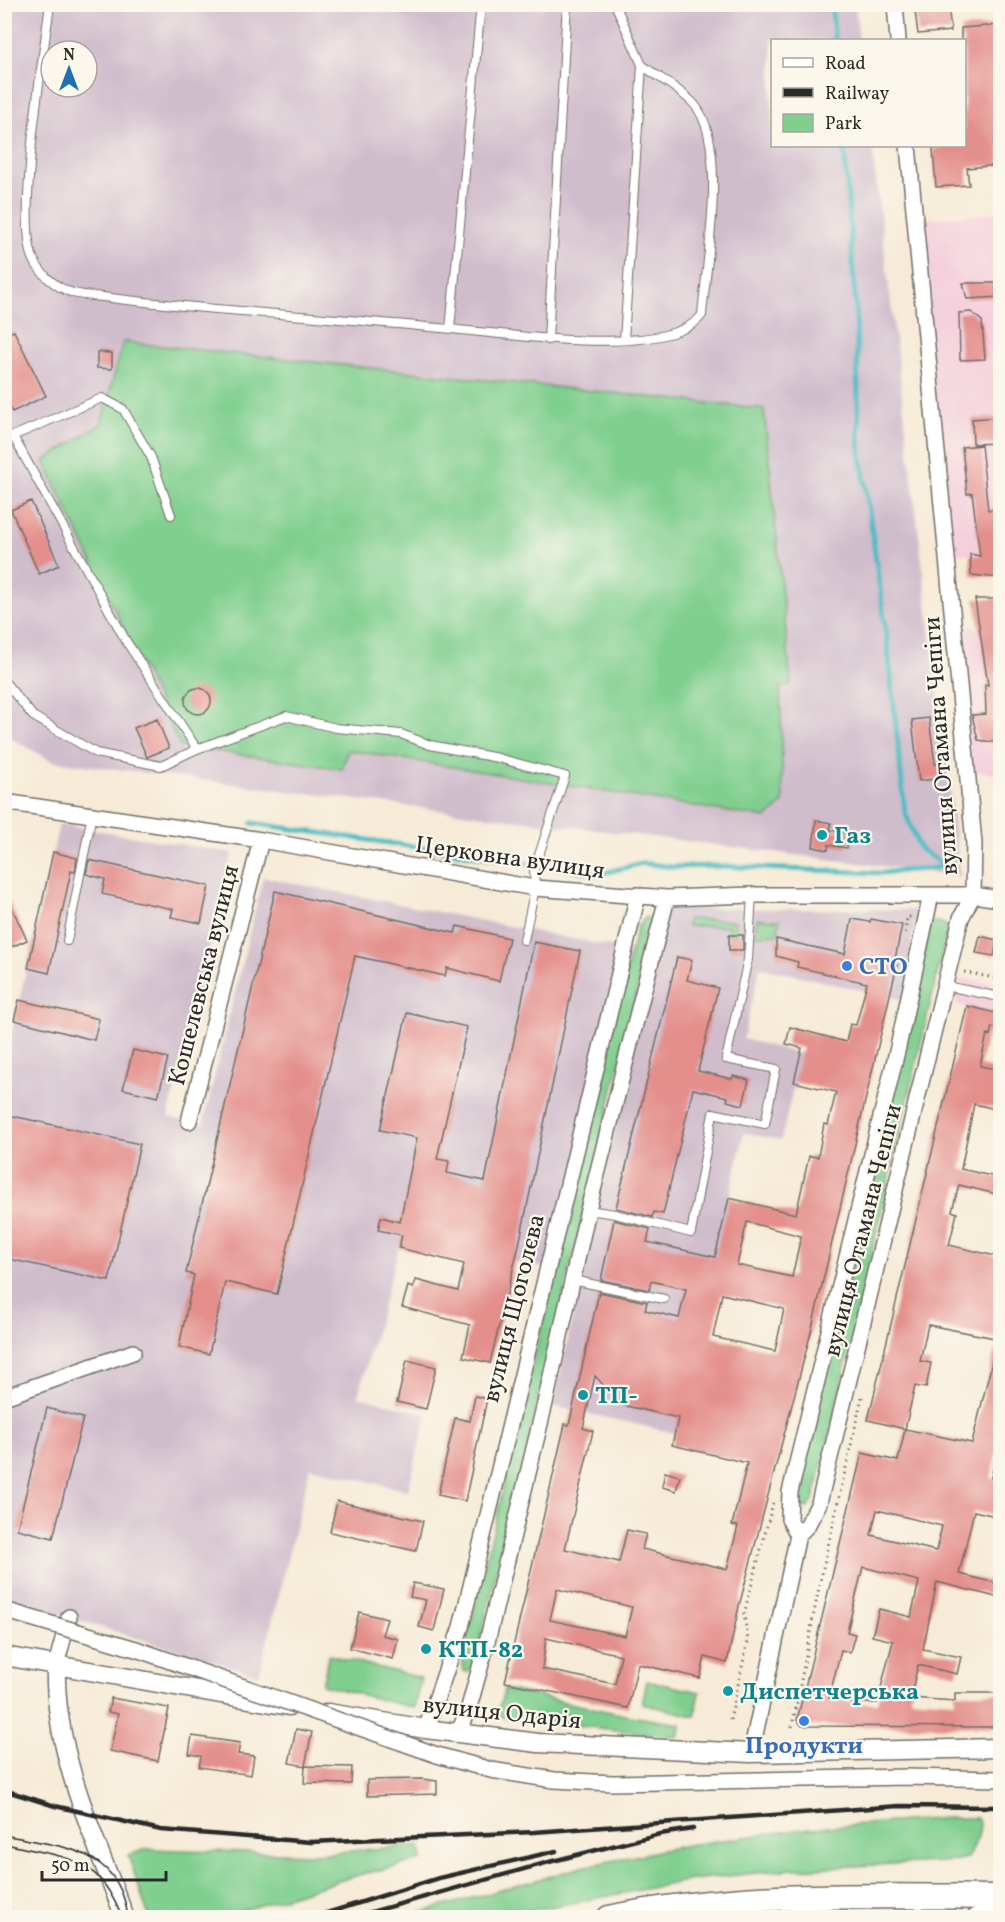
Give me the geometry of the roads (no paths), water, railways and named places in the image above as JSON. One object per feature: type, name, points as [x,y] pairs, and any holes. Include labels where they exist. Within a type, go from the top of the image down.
[{"type":"main road","points":[[609,1917],[704,1901],[756,1898],[1000,1897]]},
{"type":"main road","points":[[978,1917],[1000,1904]]},
{"type":"street","points":[[895,4],[898,39]]},
{"type":"street","name":"вулиця Отамана Чепіги","points":[[751,1753],[798,1535],[807,1526],[819,1503],[961,918],[973,895],[974,843],[908,147]]},
{"type":"street","name":"Церковна вулиця","points":[[4,792],[11,802],[261,840],[535,888],[667,898],[752,895],[973,895],[1000,899]]},
{"type":"street","name":"Кошелевська вулиця","points":[[189,1121],[261,840]]},
{"type":"street","name":"вулиця Щоголєва","points":[[426,1729],[461,1626],[638,895]]},
{"type":"street","name":"вулиця Отамана Чепіги","points":[[798,1535],[789,1519],[790,1492],[893,1069],[931,895]]},
{"type":"street","name":"вулиця Щоголєва","points":[[459,1731],[468,1711],[486,1646],[588,1210],[667,898]]},
{"type":"street","points":[[4,1397],[133,1352]]},
{"type":"street","points":[[4,1610],[140,1650],[437,1755],[491,1770],[554,1780],[613,1783],[906,1776],[1000,1779]]},
{"type":"street","points":[[69,1617],[56,1665],[56,1700],[65,1746],[95,1839],[125,1917]]},
{"type":"street","name":"вулиця Одарія","points":[[4,1656],[426,1729],[459,1731],[538,1743],[751,1753],[1000,1748]]},
{"type":"lane","points":[[50,4],[34,133],[27,219],[33,259],[42,272],[57,285],[74,293],[147,302],[548,340],[624,340],[669,335],[686,330],[702,315],[714,175],[711,146],[704,121],[694,105],[642,65]]},
{"type":"lane","points":[[450,329],[481,4]]},
{"type":"lane","points":[[548,340],[567,4]]},
{"type":"lane","points":[[615,4],[642,65],[624,340]]},
{"type":"lane","points":[[4,440],[102,398],[123,410],[151,457],[171,515]]},
{"type":"lane","points":[[13,436],[126,641],[197,749]]},
{"type":"lane","points":[[4,681],[33,716],[96,753],[161,766],[197,749],[286,716],[336,728],[401,734],[430,745],[498,758],[565,776],[534,870],[535,888],[524,940]]},
{"type":"lane","points":[[67,942],[92,814]]},
{"type":"lane","points":[[588,1210],[615,1214],[691,1233],[713,1113],[765,1124],[776,1069],[726,1059],[748,958],[752,895]]},
{"type":"lane","points":[[946,986],[1000,997]]},
{"type":"lane","points":[[572,1280],[664,1299]]},
{"type":"waterway","points":[[831,4],[835,39]]},
{"type":"waterway","points":[[252,823],[600,874],[642,863],[673,867],[717,866],[880,873],[947,867],[920,849],[905,812],[887,639],[859,440],[856,309],[844,147]]},
{"type":"tram line","points":[[4,1835],[66,1848],[84,1854],[100,1864],[113,1877],[123,1895],[128,1918]]},
{"type":"tram line","points":[[10,1845],[65,1858],[92,1871],[113,1897],[122,1918]]},
{"type":"railway","points":[[4,1790],[55,1806],[161,1830],[311,1842],[534,1832],[899,1806],[1000,1807]]},
{"type":"railway","points":[[350,1918],[549,1862],[660,1834],[693,1829]]},
{"type":"railway","points":[[311,1918],[439,1878],[556,1851]]},
{"type":"place","name":"Газ","points":[[822,835]]},
{"type":"place","name":"СТО","points":[[847,966]]},
{"type":"place","name":"ТП-","points":[[583,1395]]},
{"type":"place","name":"КТП-82","points":[[426,1649]]},
{"type":"place","name":"Диспетчерська","points":[[728,1691]]},
{"type":"place","name":"Продукти","points":[[804,1721]]}]
